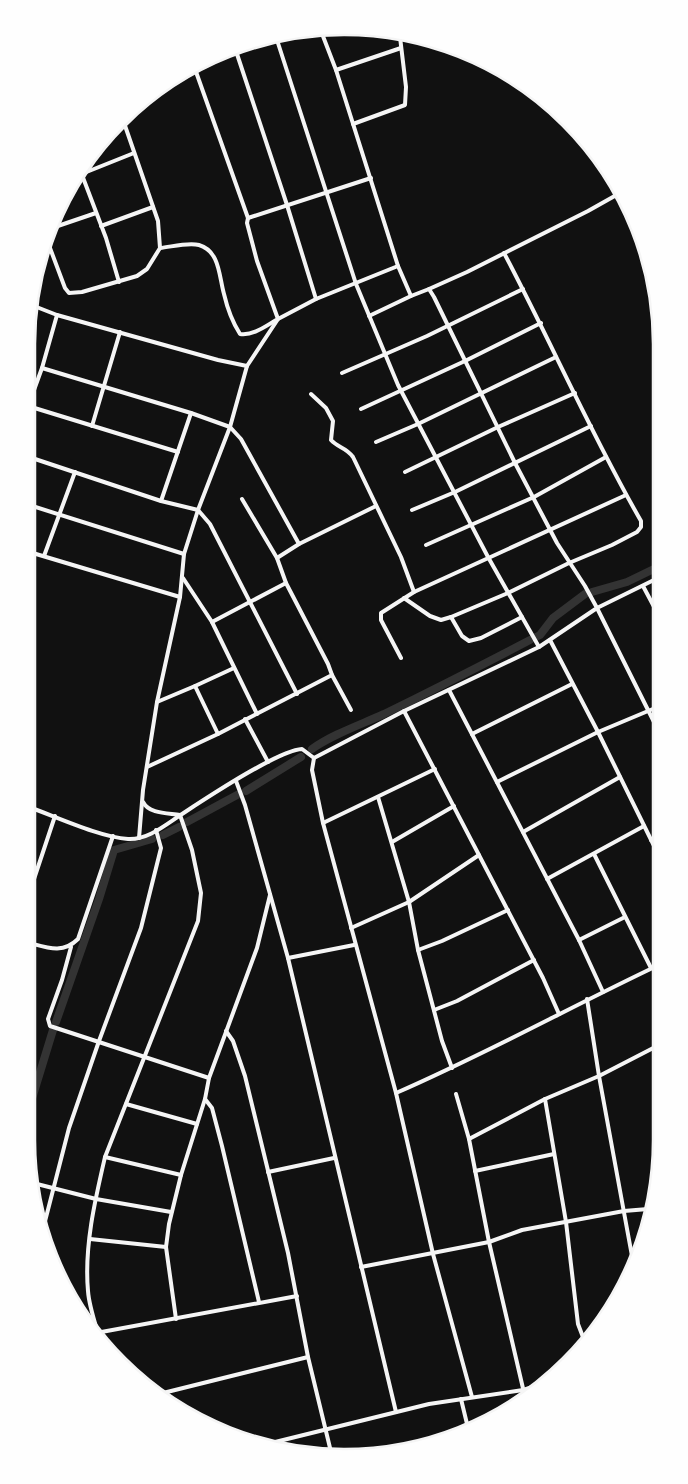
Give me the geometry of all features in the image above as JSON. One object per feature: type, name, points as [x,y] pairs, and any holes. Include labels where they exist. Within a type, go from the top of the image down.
[{"type":"street","points":[[323,36],[336,70],[398,266],[411,296]]},
{"type":"street","points":[[353,124],[405,105],[406,87],[400,40]]},
{"type":"street","points":[[278,43],[356,284],[369,316],[418,424],[488,557],[539,647]]},
{"type":"street","points":[[336,70],[401,48]]},
{"type":"street","points":[[237,54],[316,299]]},
{"type":"street","points":[[195,73],[248,218],[247,223],[257,261],[278,319]]},
{"type":"street","points":[[50,248],[69,294],[119,282],[137,276],[147,270],[160,248],[158,221],[125,127]]},
{"type":"street","points":[[87,172],[134,153]]},
{"type":"street","points":[[84,177],[119,282]]},
{"type":"street","points":[[248,218],[327,194],[371,178]]},
{"type":"street","points":[[369,316],[467,272],[588,211],[615,195]]},
{"type":"street","points":[[101,226],[153,207]]},
{"type":"street","points":[[59,226],[96,213]]},
{"type":"street","points":[[160,248],[196,244],[204,247],[212,254],[218,268],[224,296],[240,334],[246,335],[316,299],[398,266]]},
{"type":"street","points":[[404,598],[430,616],[440,620],[451,617],[612,545],[639,530],[641,521],[606,457],[504,253]]},
{"type":"street","points":[[429,289],[449,325],[515,463],[569,563],[597,608],[653,720]]},
{"type":"street","points":[[342,373],[386,355],[523,289]]},
{"type":"street","points":[[38,307],[57,315],[218,360],[247,366]]},
{"type":"street","points":[[35,387],[57,315]]},
{"type":"street","points":[[139,838],[142,800],[157,702],[180,597],[184,554],[198,510],[230,428],[247,366],[278,319]]},
{"type":"street","points":[[361,409],[541,324]]},
{"type":"street","points":[[92,426],[120,332]]},
{"type":"street","points":[[376,442],[418,424],[556,357]]},
{"type":"street","points":[[42,368],[191,413],[230,428],[241,439],[299,544]]},
{"type":"street","points":[[405,472],[498,427],[575,393]]},
{"type":"street","points":[[311,394],[326,408],[333,421],[332,440],[335,444],[346,449],[353,457],[400,557],[414,592]]},
{"type":"street","points":[[35,408],[178,452]]},
{"type":"street","points":[[161,501],[191,413]]},
{"type":"street","points":[[412,510],[455,492],[591,426]]},
{"type":"street","points":[[426,545],[534,497],[606,457]]},
{"type":"street","points":[[35,459],[161,501],[198,510],[210,524],[297,694]]},
{"type":"street","points":[[44,556],[75,472]]},
{"type":"street","points":[[401,658],[381,620],[381,613],[414,592],[626,495]]},
{"type":"street","points":[[242,499],[277,558],[286,583],[351,710]]},
{"type":"street","points":[[277,558],[299,544],[376,506]]},
{"type":"street","points":[[35,507],[184,554]]},
{"type":"street","points":[[35,553],[180,597]]},
{"type":"street","points":[[183,578],[212,622],[257,714]]},
{"type":"street","points":[[314,758],[404,711],[539,647],[597,608],[653,581]]},
{"type":"street","points":[[212,622],[286,583]]},
{"type":"street","points":[[643,586],[653,605]]},
{"type":"street","points":[[451,617],[462,636],[469,641],[481,638],[522,617]]},
{"type":"street","points":[[550,640],[653,844]]},
{"type":"street","points":[[157,702],[234,668]]},
{"type":"street","points":[[147,767],[218,734],[332,675]]},
{"type":"street","points":[[472,734],[572,684]]},
{"type":"street","points":[[195,686],[218,734]]},
{"type":"street","points":[[449,690],[579,940],[603,992]]},
{"type":"street","points":[[497,782],[598,732],[653,710]]},
{"type":"street","points":[[404,711],[534,960],[559,1014]]},
{"type":"street","points":[[245,720],[268,762]]},
{"type":"street","points":[[35,809],[113,836],[127,839],[139,838],[156,830],[268,762],[298,749],[302,749],[314,758]]},
{"type":"street","points":[[314,758],[312,770],[323,823],[354,945],[396,1093],[433,1254],[472,1397]]},
{"type":"street","points":[[323,823],[435,769]]},
{"type":"street","points":[[523,832],[620,777]]},
{"type":"street","points":[[236,781],[245,805],[288,958],[334,1158],[396,1412]]},
{"type":"street","points":[[378,797],[409,902],[418,950],[442,1041],[452,1068]]},
{"type":"street","points":[[142,800],[145,806],[151,809],[180,815]]},
{"type":"street","points":[[392,842],[454,806]]},
{"type":"street","points":[[94,1322],[88,1294],[90,1239],[105,1157],[198,921],[201,893],[192,850],[180,815]]},
{"type":"street","points":[[35,878],[55,816]]},
{"type":"street","points":[[547,879],[644,826]]},
{"type":"street","points":[[46,1219],[70,1128],[99,1041],[141,928],[162,848],[156,830]]},
{"type":"street","points":[[35,944],[59,950],[71,946],[78,939],[113,836]]},
{"type":"street","points":[[351,928],[409,902],[479,854]]},
{"type":"street","points":[[396,1093],[452,1068],[651,968],[594,854]]},
{"type":"street","points":[[176,1318],[166,1247],[168,1224],[209,1078],[256,948],[270,892]]},
{"type":"street","points":[[418,950],[442,941],[508,910]]},
{"type":"street","points":[[579,940],[626,917]]},
{"type":"street","points":[[288,958],[354,945]]},
{"type":"street","points":[[71,946],[48,1022],[50,1026],[209,1078]]},
{"type":"street","points":[[434,1010],[457,1001],[534,960]]},
{"type":"street","points":[[587,999],[631,1252]]},
{"type":"street","points":[[226,1030],[233,1041],[244,1076],[297,1296],[308,1357],[331,1448]]},
{"type":"street","points":[[469,1139],[544,1099],[599,1076],[653,1048]]},
{"type":"street","points":[[456,1094],[469,1139],[523,1390]]},
{"type":"street","points":[[204,1099],[212,1108],[259,1302]]},
{"type":"street","points":[[544,1099],[566,1222],[578,1324],[583,1336]]},
{"type":"street","points":[[126,1104],[197,1124]]},
{"type":"street","points":[[475,1171],[554,1154]]},
{"type":"street","points":[[105,1157],[181,1175]]},
{"type":"street","points":[[268,1172],[334,1158]]},
{"type":"street","points":[[39,1184],[96,1199],[172,1212]]},
{"type":"street","points":[[361,1267],[490,1242],[522,1230],[624,1211],[645,1209]]},
{"type":"street","points":[[90,1239],[166,1247]]},
{"type":"street","points":[[102,1332],[297,1296]]},
{"type":"street","points":[[166,1392],[308,1357]]},
{"type":"street","points":[[278,1441],[429,1404],[526,1389]]},
{"type":"street","points":[[461,1399],[467,1423]]},
{"type":"waterway","points":[[592,592],[627,582],[653,569]]},
{"type":"waterway","points":[[536,637],[540,635],[553,618],[585,594]]},
{"type":"waterway","points":[[312,749],[338,734],[384,714],[530,640]]},
{"type":"waterway","points":[[246,791],[301,757]]},
{"type":"waterway","points":[[187,822],[237,795]]},
{"type":"waterway","points":[[163,835],[179,827]]},
{"type":"waterway","points":[[56,1022],[114,850],[152,839]]},
{"type":"waterway","points":[[35,1089],[53,1030]]}]
